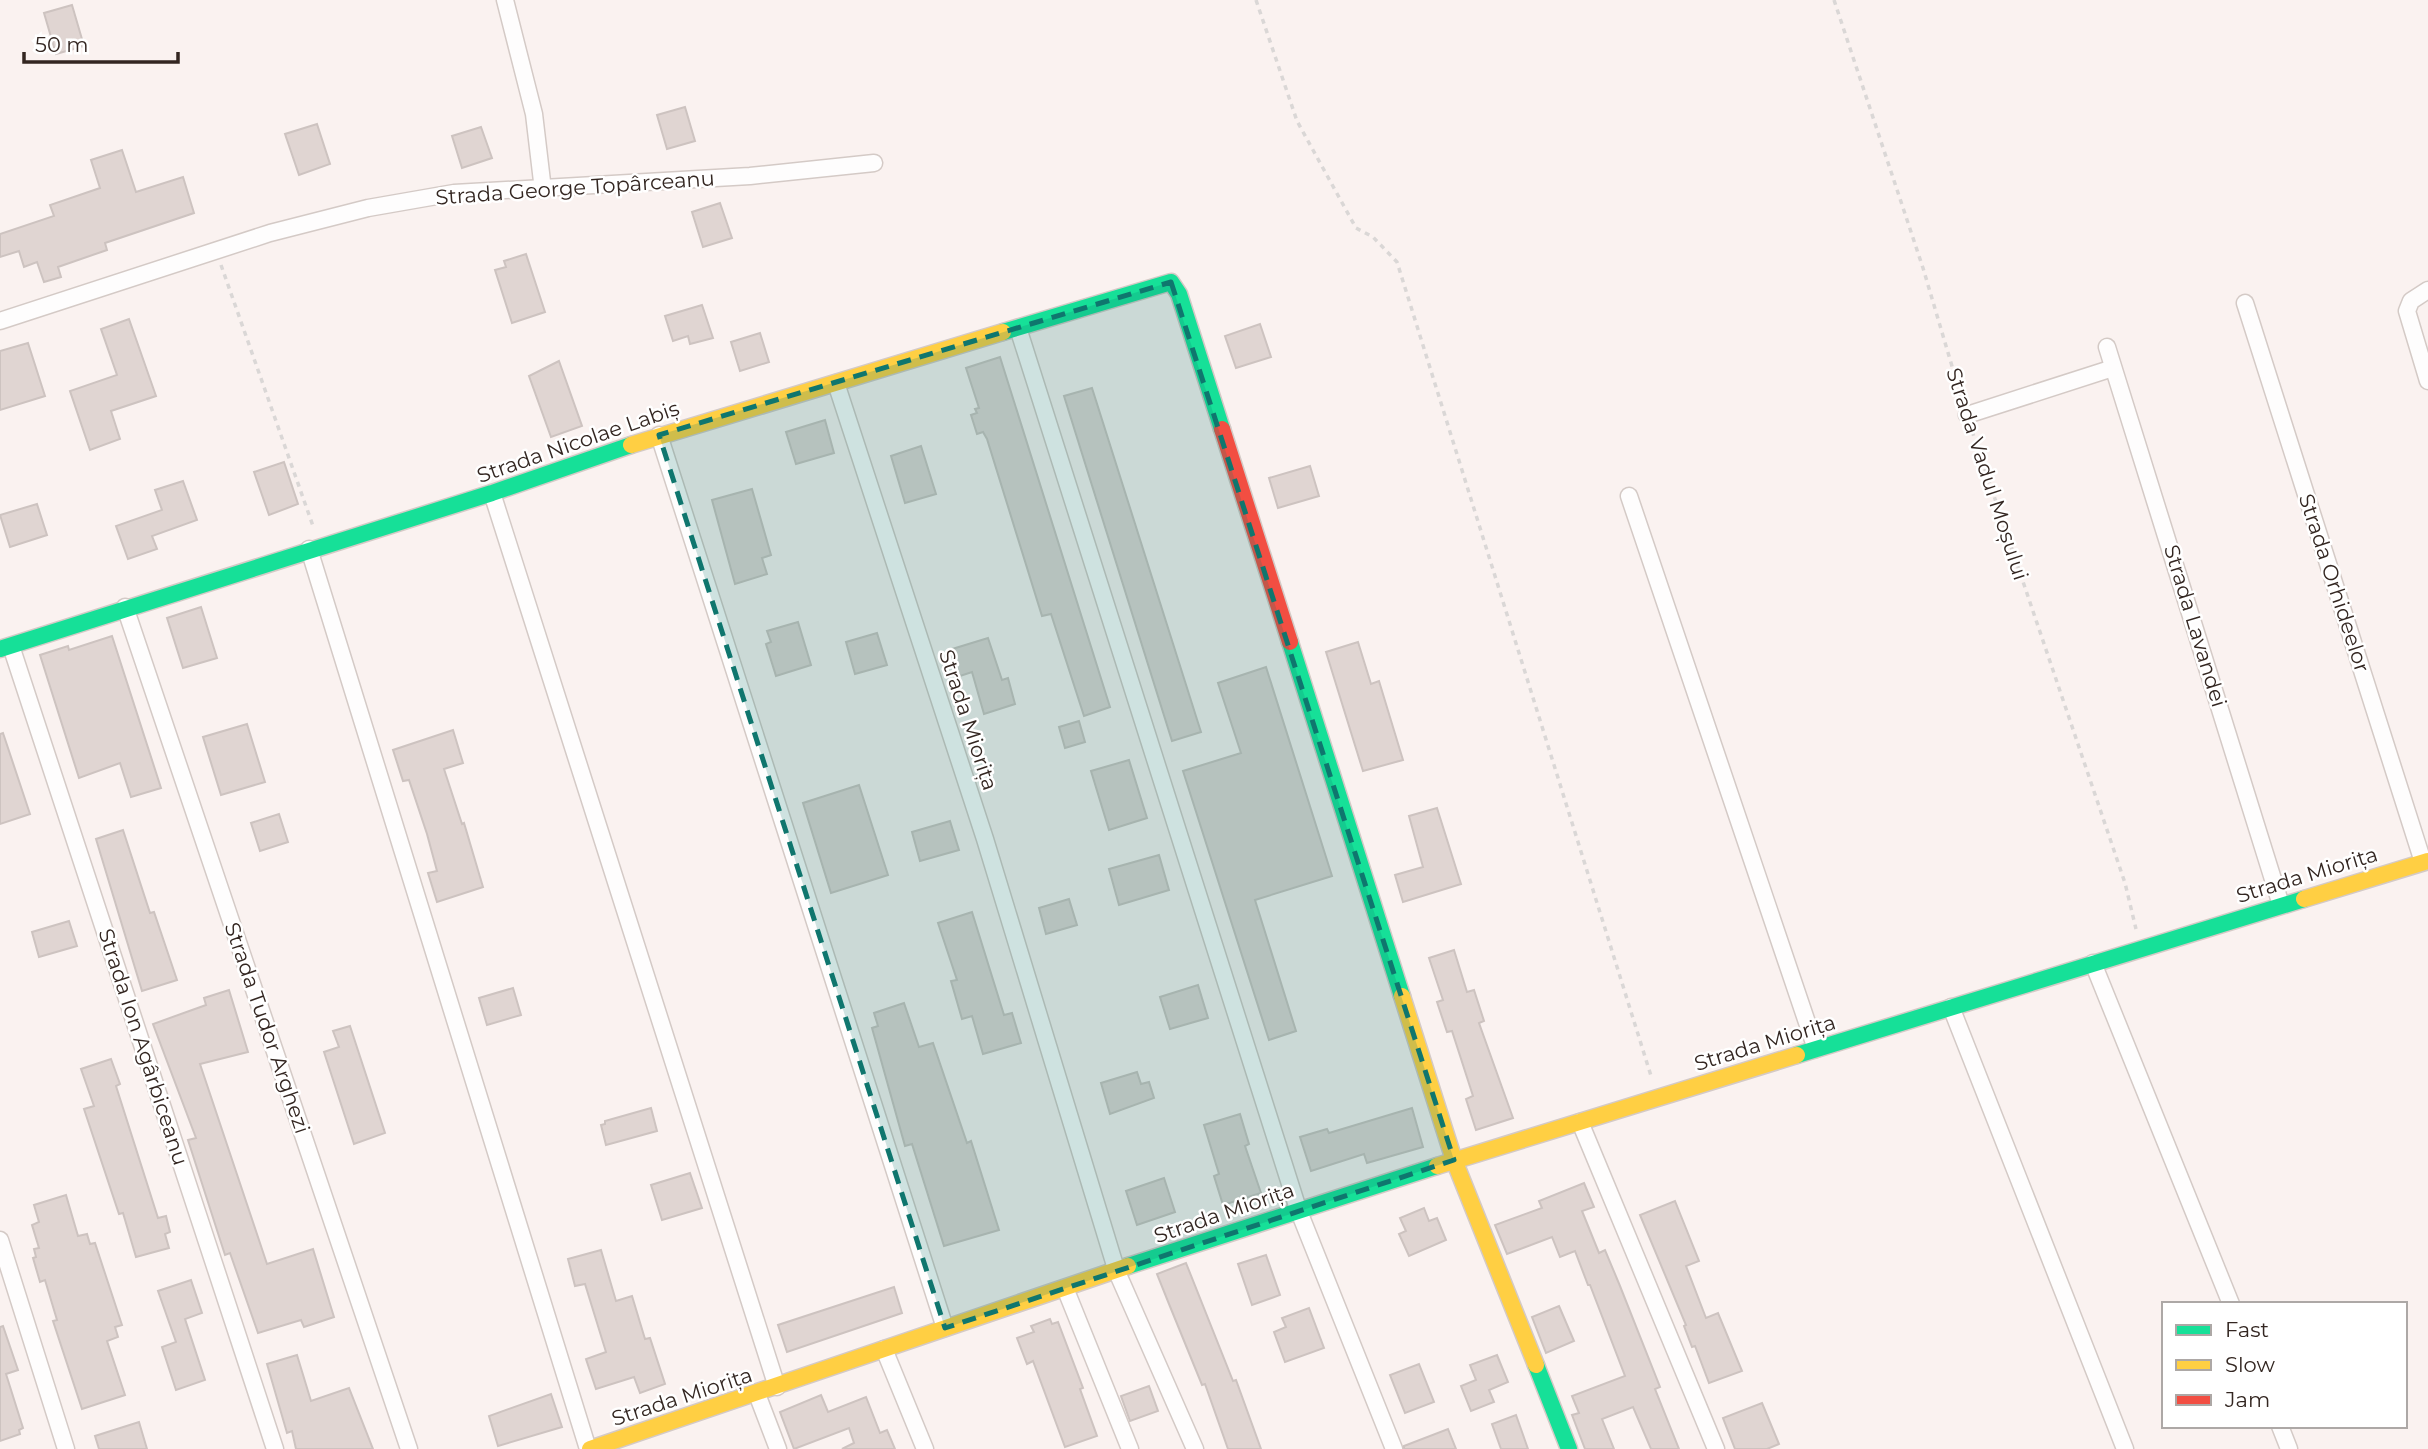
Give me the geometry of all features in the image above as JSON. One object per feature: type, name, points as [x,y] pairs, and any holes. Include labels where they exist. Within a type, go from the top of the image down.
[{"type":"street","points":[[505,0],[534,114],[543,190]]},
{"type":"street","name":"Strada George Topârceanu","points":[[0,321],[216,250],[368,208],[454,193],[543,190],[750,176],[874,163]]},
{"type":"street","name":"Strada Nicolae Labiș","points":[[6,648],[125,607],[492,493],[659,435],[1171,282],[1187,321],[1454,1160]]},
{"type":"street","points":[[2428,290],[2412,302],[2407,311],[2428,381]]},
{"type":"street","name":"Strada Orhideelor","points":[[2245,303],[2425,862]]},
{"type":"street","points":[[1018,328],[1298,1209],[1394,1449]]},
{"type":"street","name":"Strada Lavandei","points":[[2107,348],[2281,905]]},
{"type":"street","points":[[1967,415],[2113,368]]},
{"type":"street","name":"Strada Miorița","points":[[836,383],[985,839],[1117,1272],[1195,1449]]},
{"type":"street","points":[[659,435],[944,1328]]},
{"type":"street","points":[[492,493],[777,1388]]},
{"type":"street","points":[[1629,496],[1754,856],[1816,1049]]},
{"type":"street","points":[[314,547],[589,1449]]},
{"type":"street","name":"Strada Tudor Arghezi","points":[[125,607],[410,1449]]},
{"type":"street","name":"Strada Ion Agârbiceanu","points":[[6,648],[275,1449]]},
{"type":"street","name":"Strada Miorița","points":[[589,1449],[630,1443],[884,1349],[1298,1209],[2425,862]]},
{"type":"street","points":[[2093,963],[2230,1302]]},
{"type":"street","points":[[1951,1007],[2125,1449]]},
{"type":"street","points":[[1580,1122],[1716,1449]]},
{"type":"street","points":[[1454,1160],[1569,1449]]},
{"type":"street","points":[[0,1240],[66,1449]]},
{"type":"street","points":[[1065,1288],[1130,1449]]},
{"type":"street","points":[[884,1349],[925,1449]]},
{"type":"street","points":[[757,1394],[779,1449]]},
{"type":"street","points":[[2281,1428],[2289,1449]]},
{"type":"path","points":[[1256,0],[1297,121],[1356,228],[1373,237],[1397,262],[1658,1098]]},
{"type":"path","name":"Strada Vadul Moșului","points":[[1834,0],[1923,268],[1967,415],[2125,883],[2140,948]]},
{"type":"path","points":[[216,250],[314,547]]},
{"type":"highlighted area","points":[[1171,282],[1454,1160],[945,1328],[659,435]]},
{"type":"building","points":[[72,5],[84,46],[56,54],[44,13]]},
{"type":"building","points":[[685,107],[695,141],[667,149],[657,115]]},
{"type":"building","points":[[317,124],[330,164],[299,175],[285,134]]},
{"type":"building","points":[[481,127],[492,158],[462,168],[452,136]]},
{"type":"building","points":[[122,150],[136,192],[183,177],[194,213],[105,243],[107,250],[58,267],[61,277],[44,282],[37,262],[24,267],[19,251],[0,257],[0,234],[54,216],[50,205],[100,188],[91,160]]},
{"type":"building","points":[[720,203],[732,238],[703,247],[692,212]]},
{"type":"building","points":[[526,254],[545,312],[512,323],[495,270],[506,267],[504,261]]},
{"type":"building","points":[[702,305],[713,338],[690,344],[688,336],[673,341],[665,316]]},
{"type":"building","points":[[129,319],[156,396],[111,411],[120,439],[90,450],[70,391],[117,375],[101,329]]},
{"type":"building","points":[[1260,324],[1271,357],[1236,368],[1225,336]]},
{"type":"building","points":[[760,333],[769,362],[740,371],[731,342]]},
{"type":"building","points":[[28,343],[45,396],[0,410],[0,351]]},
{"type":"building","points":[[1000,357],[1110,707],[1084,716],[1051,614],[1042,616],[987,439],[983,432],[977,434],[971,415],[977,413],[975,409],[979,408],[966,368]]},
{"type":"building","points":[[559,361],[582,426],[551,437],[529,376]]},
{"type":"building","points":[[1092,388],[1201,732],[1172,741],[1064,396]]},
{"type":"building","points":[[825,420],[834,453],[796,464],[786,432]]},
{"type":"building","points":[[921,446],[936,494],[905,503],[891,456]]},
{"type":"building","points":[[284,462],[298,504],[269,515],[254,472]]},
{"type":"building","points":[[1310,466],[1319,496],[1278,508],[1269,478]]},
{"type":"building","points":[[183,481],[197,520],[152,536],[157,549],[128,559],[116,526],[162,510],[155,490]]},
{"type":"building","points":[[752,489],[771,555],[762,558],[767,574],[735,584],[712,500]]},
{"type":"building","points":[[37,504],[47,535],[10,547],[0,515]]},
{"type":"building","points":[[201,607],[217,658],[183,668],[167,618]]},
{"type":"building","points":[[798,622],[811,665],[776,676],[766,644],[771,642],[767,631]]},
{"type":"building","points":[[877,633],[887,665],[855,674],[846,642]]},
{"type":"building","points":[[112,636],[161,788],[131,797],[120,763],[79,778],[40,655],[68,646],[69,650]]},
{"type":"building","points":[[988,638],[1002,680],[1008,678],[1015,704],[984,714],[972,672],[957,677],[949,650]]},
{"type":"building","points":[[1358,642],[1371,684],[1379,681],[1403,760],[1363,771],[1326,652]]},
{"type":"building","points":[[1266,667],[1332,876],[1255,900],[1296,1031],[1269,1040],[1183,771],[1241,753],[1218,683]]},
{"type":"building","points":[[1079,721],[1085,742],[1065,748],[1059,727]]},
{"type":"building","points":[[247,724],[265,782],[221,795],[203,737]]},
{"type":"building","points":[[453,730],[463,763],[444,769],[483,887],[437,902],[428,873],[437,871],[427,834],[409,780],[403,781],[393,750]]},
{"type":"building","points":[[3,733],[30,814],[0,824],[0,734]]},
{"type":"building","points":[[1129,760],[1147,818],[1109,830],[1091,771]]},
{"type":"building","points":[[859,785],[888,875],[831,893],[803,803]]},
{"type":"building","points":[[1437,808],[1461,884],[1403,902],[1395,875],[1423,867],[1409,816]]},
{"type":"building","points":[[279,814],[288,842],[260,851],[251,823]]},
{"type":"building","points":[[950,821],[959,850],[920,861],[912,832]]},
{"type":"building","points":[[123,830],[150,913],[154,912],[177,980],[142,991],[96,839]]},
{"type":"building","points":[[1159,855],[1169,890],[1119,905],[1109,869]]},
{"type":"building","points":[[1069,899],[1077,925],[1046,934],[1039,908]]},
{"type":"building","points":[[972,912],[1004,1015],[1012,1013],[1021,1043],[983,1054],[972,1016],[962,1019],[951,981],[957,980],[938,923]]},
{"type":"building","points":[[69,921],[77,946],[39,957],[32,932]]},
{"type":"building","points":[[1454,950],[1467,992],[1474,990],[1484,1021],[1479,1023],[1513,1118],[1476,1130],[1466,1099],[1473,1096],[1452,1031],[1447,1032],[1437,1002],[1443,1000],[1429,958]]},
{"type":"building","points":[[1198,985],[1208,1018],[1170,1029],[1160,997]]},
{"type":"building","points":[[513,988],[521,1015],[487,1025],[479,998]]},
{"type":"building","points":[[229,990],[248,1052],[200,1064],[267,1264],[313,1249],[334,1317],[304,1327],[301,1320],[258,1333],[230,1253],[225,1255],[188,1140],[196,1138],[153,1024],[206,1005],[204,998]]},
{"type":"building","points":[[904,1003],[919,1047],[933,1043],[967,1143],[971,1141],[999,1230],[944,1246],[912,1144],[905,1146],[872,1028],[878,1026],[874,1013]]},
{"type":"building","points":[[350,1026],[385,1133],[354,1144],[324,1052],[339,1047],[333,1031]]},
{"type":"building","points":[[111,1059],[120,1084],[116,1086],[158,1218],[166,1216],[170,1232],[165,1234],[169,1248],[136,1257],[123,1213],[119,1214],[84,1109],[94,1106],[81,1069]]},
{"type":"building","points":[[1137,1072],[1141,1084],[1149,1082],[1154,1098],[1110,1114],[1101,1083]]},
{"type":"building","points":[[651,1108],[657,1131],[606,1145],[601,1125],[605,1124],[605,1121]]},
{"type":"building","points":[[1412,1108],[1423,1147],[1367,1163],[1364,1154],[1311,1171],[1300,1137],[1327,1129],[1329,1133]]},
{"type":"building","points":[[1240,1114],[1249,1144],[1245,1146],[1261,1193],[1223,1205],[1214,1176],[1219,1174],[1204,1125]]},
{"type":"building","points":[[690,1173],[702,1208],[662,1220],[651,1185]]},
{"type":"building","points":[[1164,1178],[1175,1212],[1137,1225],[1126,1191]]},
{"type":"building","points":[[1584,1183],[1594,1207],[1582,1211],[1599,1253],[1605,1250],[1620,1286],[1660,1387],[1655,1389],[1679,1449],[1651,1449],[1633,1407],[1602,1419],[1614,1449],[1585,1449],[1572,1415],[1579,1413],[1572,1396],[1625,1376],[1590,1285],[1575,1251],[1560,1257],[1552,1237],[1507,1254],[1495,1225],[1542,1208],[1539,1201]]},
{"type":"building","points":[[66,1195],[78,1236],[87,1234],[90,1244],[95,1243],[122,1325],[115,1327],[118,1337],[107,1341],[125,1395],[82,1409],[53,1321],[57,1320],[45,1280],[40,1282],[33,1258],[36,1257],[34,1249],[39,1248],[32,1225],[39,1222],[34,1205]]},
{"type":"building","points":[[1675,1201],[1699,1261],[1686,1266],[1706,1318],[1718,1313],[1742,1371],[1709,1383],[1640,1215]]},
{"type":"building","points":[[1424,1208],[1429,1221],[1437,1218],[1446,1240],[1409,1256],[1399,1234],[1406,1231],[1400,1218]]},
{"type":"building","points":[[601,1250],[616,1301],[632,1296],[645,1339],[650,1338],[665,1384],[640,1393],[634,1377],[596,1389],[586,1359],[606,1352],[585,1284],[575,1286],[568,1259]]},
{"type":"building","points":[[1266,1255],[1280,1295],[1252,1305],[1238,1264]]},
{"type":"building","points":[[1186,1263],[1233,1381],[1236,1380],[1261,1449],[1228,1449],[1205,1384],[1202,1385],[1169,1304],[1157,1274]]},
{"type":"building","points":[[191,1280],[202,1313],[185,1319],[205,1380],[176,1390],[162,1347],[176,1342],[158,1291]]},
{"type":"building","points":[[894,1287],[902,1313],[787,1352],[778,1325]]},
{"type":"building","points":[[1559,1306],[1574,1341],[1546,1353],[1532,1317]]},
{"type":"building","points":[[1309,1308],[1324,1348],[1285,1362],[1274,1332],[1286,1327],[1282,1318]]},
{"type":"building","points":[[1050,1319],[1052,1324],[1058,1322],[1083,1388],[1080,1389],[1097,1436],[1065,1447],[1033,1361],[1027,1364],[1017,1338],[1034,1332],[1031,1326]]},
{"type":"building","points":[[3,1326],[18,1370],[6,1374],[23,1428],[19,1430],[20,1434],[0,1441],[0,1327]]},
{"type":"building","points":[[297,1355],[311,1401],[349,1388],[373,1449],[296,1449],[292,1431],[287,1433],[267,1364]]},
{"type":"building","points":[[1497,1355],[1508,1382],[1489,1390],[1494,1402],[1471,1411],[1461,1386],[1476,1380],[1470,1365]]},
{"type":"building","points":[[1419,1364],[1434,1402],[1405,1413],[1390,1375]]},
{"type":"building","points":[[1149,1386],[1158,1411],[1130,1421],[1121,1396]]},
{"type":"building","points":[[551,1394],[562,1427],[498,1446],[489,1416]]},
{"type":"building","points":[[821,1395],[828,1412],[866,1397],[880,1433],[887,1430],[895,1449],[842,1449],[854,1443],[849,1428],[794,1449],[780,1412]]},
{"type":"building","points":[[1762,1403],[1779,1444],[1767,1449],[1735,1449],[1723,1418]]},
{"type":"building","points":[[1516,1415],[1528,1449],[1501,1449],[1492,1424]]},
{"type":"building","points":[[139,1422],[147,1449],[99,1449],[95,1436]]},
{"type":"building","points":[[1448,1429],[1456,1449],[1404,1449],[1404,1446]]},
{"type":"traffic: fast","points":[[1003,332],[1171,282],[1179,294],[1222,429]]},
{"type":"traffic: fast","points":[[0,649],[492,493],[631,445]]},
{"type":"traffic: fast","points":[[1290,642],[1402,996]]},
{"type":"traffic: fast","points":[[1797,1055],[2304,899]]},
{"type":"traffic: fast","points":[[1128,1266],[1437,1166]]},
{"type":"traffic: fast","points":[[1536,1365],[1569,1449]]},
{"type":"traffic: slow","points":[[631,445],[1003,332]]},
{"type":"traffic: slow","points":[[2304,899],[2428,861]]},
{"type":"traffic: slow","points":[[1402,996],[1454,1160],[1536,1365]]},
{"type":"traffic: slow","points":[[1437,1166],[1797,1055]]},
{"type":"traffic: slow","points":[[590,1449],[1128,1266]]},
{"type":"traffic: jam","points":[[1222,429],[1290,642]]}]
